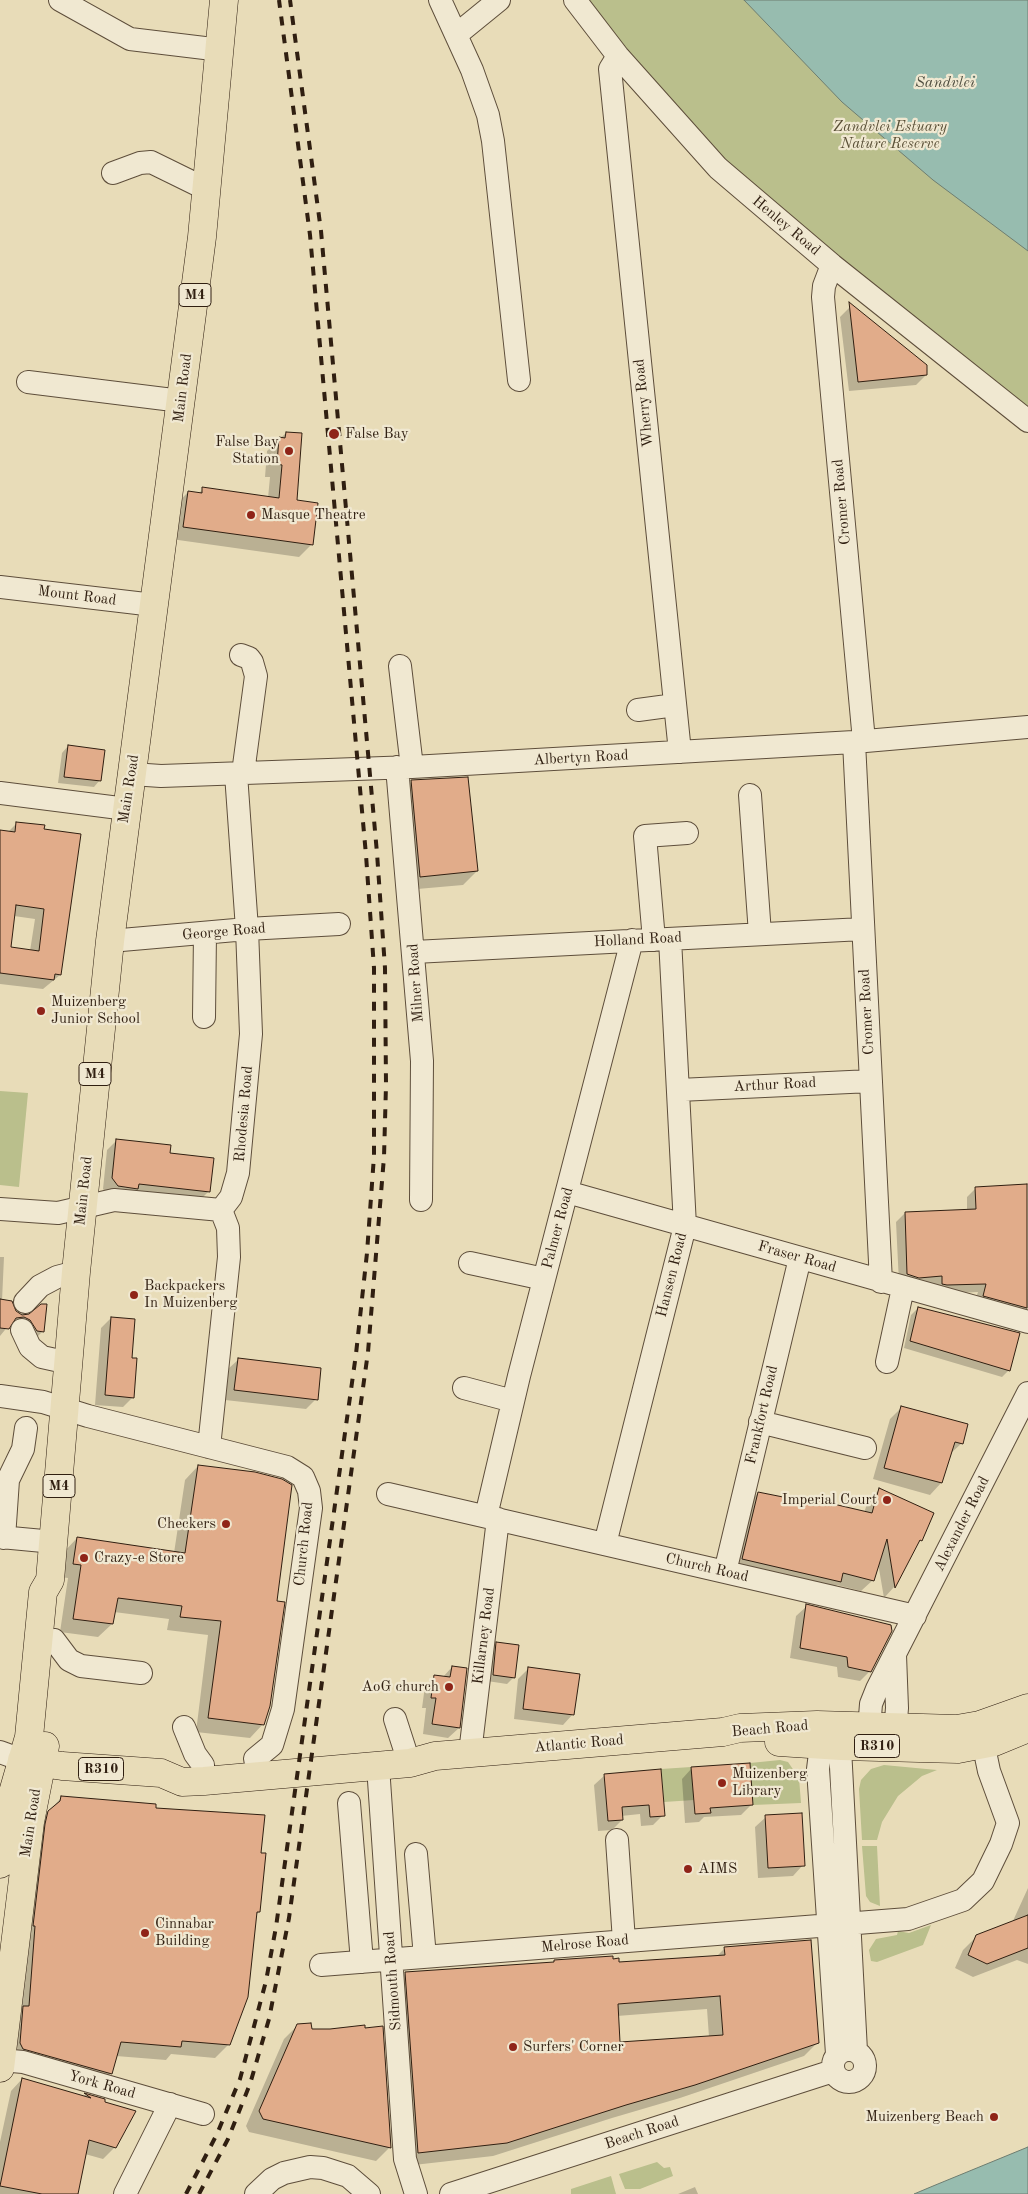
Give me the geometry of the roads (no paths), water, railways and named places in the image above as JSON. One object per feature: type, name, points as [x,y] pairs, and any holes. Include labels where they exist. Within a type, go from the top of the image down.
[{"type":"main road","name":"Main Road","points":[[0,1864],[10,1803],[21,1758],[29,1737],[43,1592],[50,1580],[82,1207],[110,941],[154,605],[179,463],[183,428],[182,401],[221,50],[224,0]]},
{"type":"main road","name":"Main Road","points":[[21,1758],[47,1738],[57,1592],[50,1580]]},
{"type":"main road","name":"Beach Road","points":[[982,1735],[1028,1708]]},
{"type":"main road","name":"Beach Road","points":[[723,1732],[740,1728],[881,1737],[957,1729],[982,1735],[1028,1728]]},
{"type":"main road","name":"Atlantic Road","points":[[21,1758],[161,1774],[182,1782],[410,1763],[435,1756],[723,1732]]},
{"type":"main road","name":"Atlantic Road","points":[[161,1774],[183,1767],[255,1759],[405,1750],[435,1756]]},
{"type":"main road","name":"Main Road","points":[[0,2063],[30,1822],[21,1758]]},
{"type":"street","points":[[60,0],[130,39],[221,50]]},
{"type":"street","points":[[440,0],[480,89],[493,141],[519,380]]},
{"type":"street","points":[[456,35],[499,0]]},
{"type":"street","name":"Henley Road","points":[[575,0],[618,56],[718,168],[832,265],[1028,421]]},
{"type":"street","name":"Wherry Road","points":[[618,56],[610,69],[680,752]]},
{"type":"street","points":[[113,173],[140,163],[151,162],[206,190]]},
{"type":"street","name":"Cromer Road","points":[[832,265],[824,286],[823,297],[859,742],[863,929],[881,1282]]},
{"type":"street","points":[[28,382],[182,401]]},
{"type":"street","name":"Mount Road","points":[[0,587],[154,605]]},
{"type":"street","name":"Rhodesia Road","points":[[220,1210],[230,1197],[238,1173],[251,1034],[239,773],[256,676],[252,662],[249,658],[241,655]]},
{"type":"street","name":"Milner Road","points":[[400,666],[414,952],[422,1061],[421,1200]]},
{"type":"street","points":[[638,710],[675,705]]},
{"type":"street","name":"Albertyn Road","points":[[132,774],[161,776],[404,767],[859,742],[1028,727]]},
{"type":"street","points":[[0,793],[127,809]]},
{"type":"street","points":[[750,796],[760,934]]},
{"type":"street","name":"Hansen Road","points":[[605,1544],[685,1226],[679,1090],[652,940],[646,836],[687,833]]},
{"type":"street","name":"George Road","points":[[110,941],[247,929],[340,924]]},
{"type":"street","name":"Holland Road","points":[[414,952],[863,929]]},
{"type":"street","points":[[204,1017],[205,933]]},
{"type":"street","name":"Palmer Road","points":[[492,1518],[513,1401],[567,1192],[652,940]]},
{"type":"street","name":"Arthur Road","points":[[679,1090],[871,1081]]},
{"type":"street","name":"Fraser Road","points":[[567,1192],[1028,1322]]},
{"type":"street","points":[[0,1209],[52,1213],[106,1201],[126,1200],[220,1210],[228,1228],[229,1257],[209,1447]]},
{"type":"street","name":"Frankfort Road","points":[[725,1572],[800,1258]]},
{"type":"street","points":[[470,1263],[544,1279]]},
{"type":"street","points":[[25,1302],[40,1286],[57,1277],[76,1272]]},
{"type":"street","points":[[887,1362],[903,1288]]},
{"type":"street","points":[[22,1330],[30,1346],[42,1357],[70,1363]]},
{"type":"street","points":[[464,1388],[513,1401]]},
{"type":"street","name":"Church Road","points":[[0,1396],[34,1400],[65,1410],[292,1469],[303,1477],[310,1499],[280,1720],[272,1745],[255,1759]]},
{"type":"street","name":"Alexander Road","points":[[881,1737],[871,1704],[1027,1399]]},
{"type":"street","points":[[760,1422],[865,1448]]},
{"type":"street","points":[[26,1428],[23,1449],[8,1480],[2,1537],[54,1542]]},
{"type":"street","name":"Church Road","points":[[388,1494],[915,1616]]},
{"type":"street","name":"Killarney Road","points":[[470,1753],[492,1518]]},
{"type":"street","points":[[54,1640],[70,1660],[81,1666],[142,1673]]},
{"type":"street","points":[[395,1719],[405,1750]]},
{"type":"street","points":[[184,1727],[195,1754],[203,1765]]},
{"type":"street","name":"Beach Road","points":[[451,2194],[842,2059],[839,1924],[831,1735]]},
{"type":"street","name":"Melrose Road","points":[[321,1965],[908,1919],[963,1900],[983,1881],[1001,1844],[1008,1823],[989,1771],[982,1735]]},
{"type":"street","name":"Sidmouth Road","points":[[378,1766],[405,2159],[416,2194]]},
{"type":"street","points":[[362,1962],[350,1813],[382,1821]]},
{"type":"street","points":[[617,1840],[624,1941]]},
{"type":"street","points":[[416,1854],[425,1957]]},
{"type":"street","name":"York Road","points":[[0,2063],[23,2062],[203,2114]]},
{"type":"street","points":[[125,2194],[170,2104]]},
{"type":"street","points":[[256,2194],[272,2179],[284,2173],[310,2167],[323,2168],[348,2176],[369,2194]]},
{"type":"water","name":"Sandvlei","points":[[744,0],[1028,0],[1028,251],[933,180],[842,102]]},
{"type":"water","points":[[1028,2147],[1028,2194],[914,2194],[933,2186]]},
{"type":"railway","points":[[186,2194],[217,2134],[240,2079],[266,1981],[276,1927],[356,1354],[367,1253],[374,1156],[374,968],[366,855],[310,235],[279,0]]},
{"type":"railway","points":[[199,2194],[228,2139],[250,2084],[269,2019],[289,1918],[368,1352],[384,1157],[386,1085],[385,968],[377,853],[321,231],[290,0]]},
{"type":"place","name":"False Bay","points":[[334,434]]},
{"type":"place","name":"False Bay Station","points":[[289,451]]},
{"type":"place","name":"Masque Theatre","points":[[251,515]]},
{"type":"place","name":"Muizenberg Junior School","points":[[41,1011]]},
{"type":"place","name":"Backpackers In Muizenberg","points":[[134,1295]]},
{"type":"place","name":"Imperial Court","points":[[887,1500]]},
{"type":"place","name":"Checkers","points":[[226,1524]]},
{"type":"place","name":"Crazy-e Store","points":[[84,1558]]},
{"type":"place","name":"AoG church","points":[[449,1687]]},
{"type":"place","name":"Muizenberg Library","points":[[722,1783]]},
{"type":"place","name":"AIMS","points":[[688,1869]]},
{"type":"place","name":"Cinnabar Building","points":[[145,1933]]},
{"type":"place","name":"Surfers' Corner","points":[[513,2047]]},
{"type":"place","name":"Muizenberg Beach","points":[[994,2117]]},
{"type":"park label","name":"Zandvlei Estuary Nature Reserve","points":[[890,136]]}]
